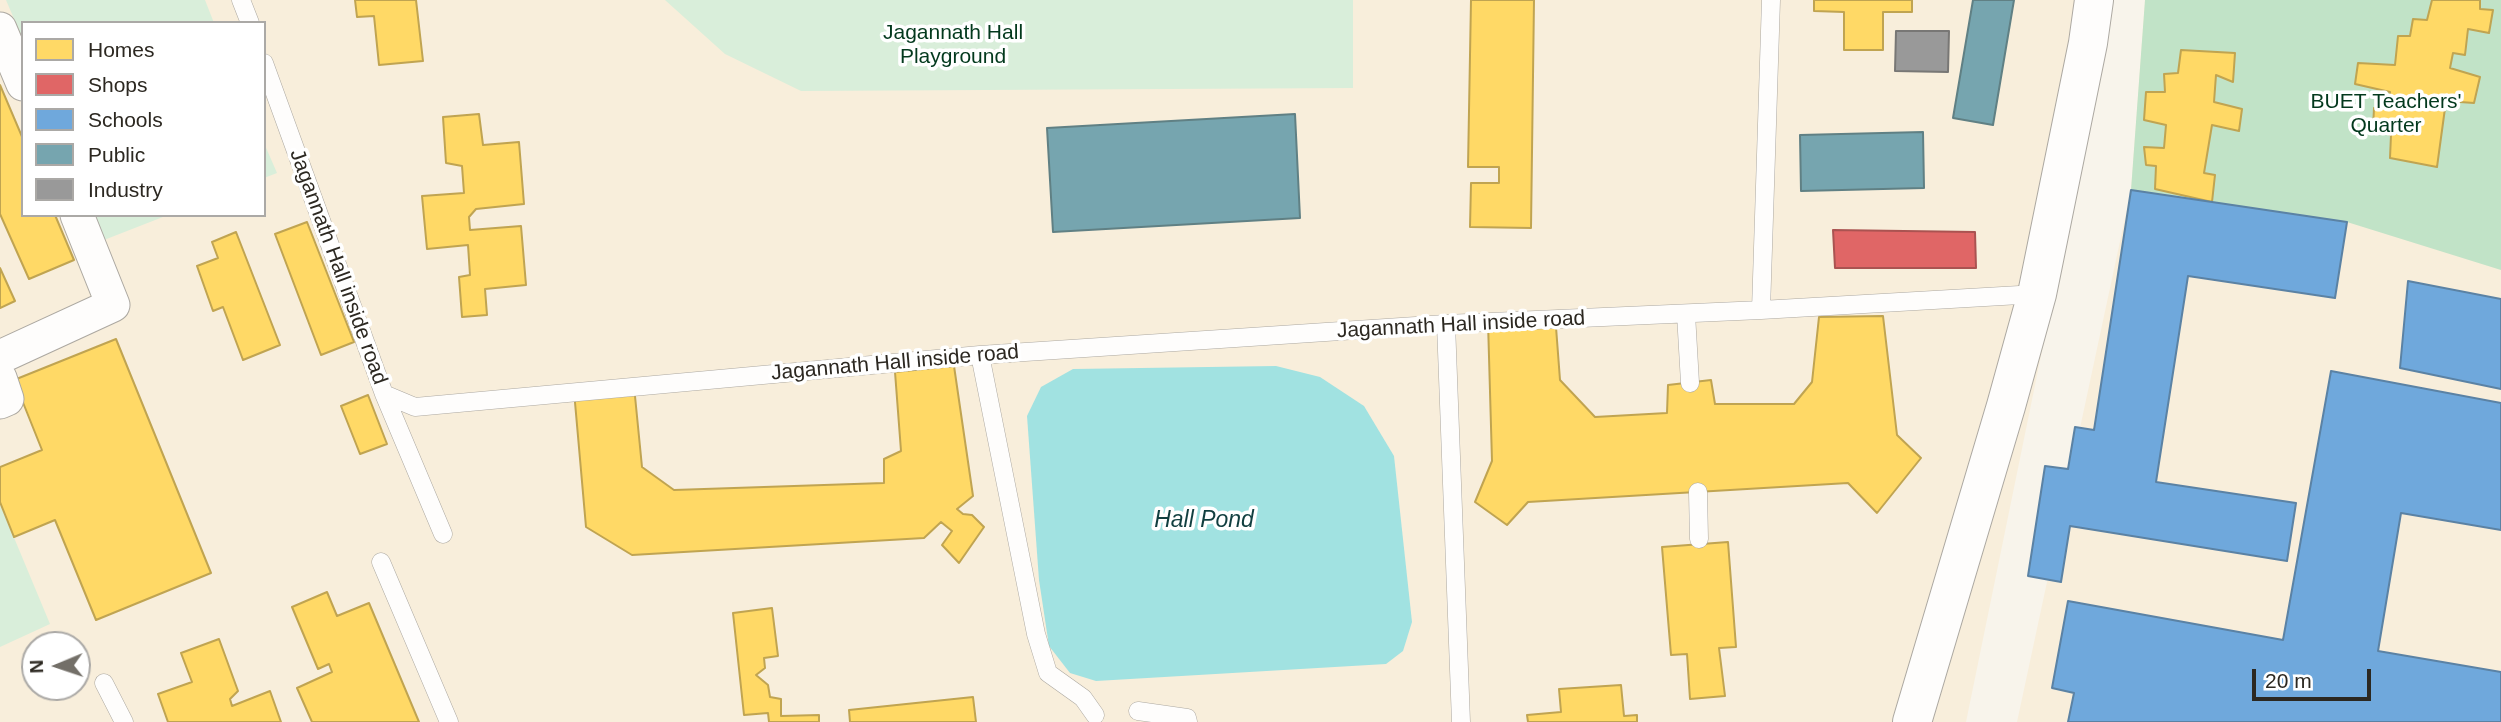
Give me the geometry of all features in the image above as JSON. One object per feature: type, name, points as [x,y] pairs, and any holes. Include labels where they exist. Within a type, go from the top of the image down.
[{"type":"main road","points":[[1912,722],[2006,407],[2036,294],[2088,43],[2094,0]]},
{"type":"street","points":[[0,29],[21,79]]},
{"type":"street","points":[[0,357],[113,304],[78,217]]},
{"type":"street","points":[[0,378],[7,399],[0,402]]},
{"type":"lane","points":[[241,0],[249,21]]},
{"type":"lane","points":[[1761,310],[1771,0]]},
{"type":"lane","name":"Jagannath Hall inside road","points":[[266,69],[384,394],[415,407],[980,355],[1446,324],[1686,314],[2036,294]]},
{"type":"lane","points":[[1686,314],[1690,383]]},
{"type":"lane","points":[[1446,324],[1461,722]]},
{"type":"lane","points":[[980,355],[1036,634],[1048,673],[1083,698],[1095,715]]},
{"type":"lane","points":[[384,394],[443,534]]},
{"type":"lane","points":[[1698,492],[1699,540]]},
{"type":"lane","points":[[381,562],[449,722]]},
{"type":"lane","points":[[104,683],[124,722]]},
{"type":"lane","points":[[1138,711],[1187,718],[1188,722]]},
{"type":"shaded area","points":[[0,0],[2108,0],[2101,63],[1966,722],[0,722]]},
{"type":"shaded area","points":[[2145,0],[2501,0],[2501,722],[2017,722],[2131,190]]},
{"type":"green space","points":[[6,0],[205,0],[213,21],[21,21],[21,35]]},
{"type":"green space","name":"Jagannath Hall Playground","points":[[665,0],[1353,0],[1353,88],[801,91],[725,54]]},
{"type":"green space","name":"BUET Teachers' Quarter","points":[[2145,0],[2501,0],[2501,270],[2347,222],[2131,190]]},
{"type":"green space","points":[[266,148],[277,173],[266,177]]},
{"type":"green space","points":[[95,217],[163,217],[104,240]]},
{"type":"green space","points":[[0,504],[50,624],[35,631],[21,631],[21,637],[0,647]]},
{"type":"water","name":"Hall Pond","points":[[1276,366],[1320,377],[1364,406],[1394,456],[1412,622],[1403,651],[1386,664],[1096,681],[1070,673],[1049,646],[1039,580],[1027,416],[1041,387],[1073,369]]},
{"type":"building: Homes","points":[[355,0],[416,0],[423,61],[379,65],[374,16],[357,17]]},
{"type":"building: Homes","points":[[1471,0],[1534,0],[1531,228],[1470,227],[1471,183],[1499,183],[1499,167],[1468,167]]},
{"type":"building: Homes","points":[[1814,0],[1912,0],[1912,12],[1883,12],[1883,50],[1844,50],[1844,12],[1814,11]]},
{"type":"building: Homes","points":[[2432,0],[2480,0],[2480,9],[2493,10],[2489,33],[2468,29],[2465,55],[2453,53],[2450,68],[2480,77],[2474,103],[2446,101],[2437,167],[2390,158],[2391,135],[2373,129],[2374,108],[2389,109],[2390,92],[2355,84],[2358,63],[2395,65],[2398,36],[2410,36],[2413,19],[2427,20]]},
{"type":"building: Homes","points":[[2181,50],[2235,53],[2233,82],[2216,75],[2214,102],[2242,109],[2239,131],[2212,125],[2204,173],[2215,175],[2212,202],[2155,189],[2156,166],[2146,165],[2144,147],[2164,148],[2166,125],[2144,120],[2146,92],[2165,92],[2164,74],[2178,73]]},
{"type":"building: Homes","points":[[0,85],[21,134],[21,217],[56,217],[74,260],[29,279],[0,214]]},
{"type":"building: Homes","points":[[479,114],[483,145],[519,142],[524,204],[476,209],[469,217],[470,230],[521,226],[526,285],[485,289],[487,315],[462,317],[459,277],[470,275],[468,245],[427,249],[422,196],[464,193],[462,166],[446,163],[443,117]]},
{"type":"building: Homes","points":[[307,222],[354,342],[321,355],[275,234]]},
{"type":"building: Homes","points":[[236,232],[280,345],[243,360],[223,307],[213,311],[197,266],[218,258],[212,242]]},
{"type":"building: Homes","points":[[0,268],[15,301],[0,308]]},
{"type":"building: Homes","points":[[1883,316],[1897,435],[1921,458],[1877,513],[1848,483],[1528,502],[1507,525],[1475,502],[1492,461],[1488,322],[1556,327],[1560,380],[1595,417],[1667,413],[1668,385],[1711,380],[1715,404],[1794,404],[1812,382],[1819,317]]},
{"type":"building: Homes","points":[[116,339],[211,573],[96,620],[55,520],[14,537],[0,502],[0,467],[42,450],[14,380]]},
{"type":"building: Homes","points":[[954,366],[973,496],[957,509],[963,514],[972,515],[984,527],[959,563],[942,545],[952,531],[941,522],[924,538],[632,555],[586,527],[574,391],[634,386],[642,467],[674,490],[884,483],[884,459],[901,451],[895,372]]},
{"type":"building: Homes","points":[[368,395],[387,444],[360,454],[341,406]]},
{"type":"building: Homes","points":[[1728,542],[1736,647],[1719,648],[1725,696],[1690,699],[1687,654],[1671,655],[1662,547]]},
{"type":"building: Homes","points":[[327,592],[337,616],[369,603],[419,722],[312,722],[297,688],[332,672],[329,664],[318,669],[292,607]]},
{"type":"building: Homes","points":[[772,608],[778,656],[764,658],[765,668],[756,675],[768,685],[770,697],[781,699],[781,716],[819,715],[819,722],[769,722],[768,713],[744,715],[733,613]]},
{"type":"building: Homes","points":[[219,639],[238,691],[230,699],[232,706],[270,691],[281,722],[168,722],[158,694],[192,682],[181,653]]},
{"type":"building: Homes","points":[[1621,685],[1624,716],[1637,715],[1637,722],[1528,722],[1527,715],[1561,712],[1559,689]]},
{"type":"building: Homes","points":[[973,697],[976,722],[850,722],[849,710]]},
{"type":"building: Shops","points":[[1833,230],[1975,232],[1976,268],[1835,268]]},
{"type":"building: Schools","points":[[2131,190],[2347,222],[2335,298],[2188,276],[2156,482],[2296,503],[2287,561],[2070,526],[2061,582],[2028,576],[2045,466],[2068,469],[2075,427],[2094,430]]},
{"type":"building: Schools","points":[[2408,281],[2501,299],[2501,389],[2400,368]]},
{"type":"building: Schools","points":[[2331,371],[2501,403],[2501,530],[2401,513],[2378,651],[2501,672],[2501,722],[2068,722],[2074,693],[2052,688],[2068,601],[2283,640]]},
{"type":"building: Public","points":[[1973,0],[2014,0],[1993,125],[1953,118]]},
{"type":"building: Public","points":[[1295,114],[1300,218],[1053,232],[1047,128]]},
{"type":"building: Public","points":[[1923,132],[1924,188],[1801,191],[1800,135]]},
{"type":"building: Industry","points":[[1896,31],[1949,31],[1948,72],[1895,71]]}]
